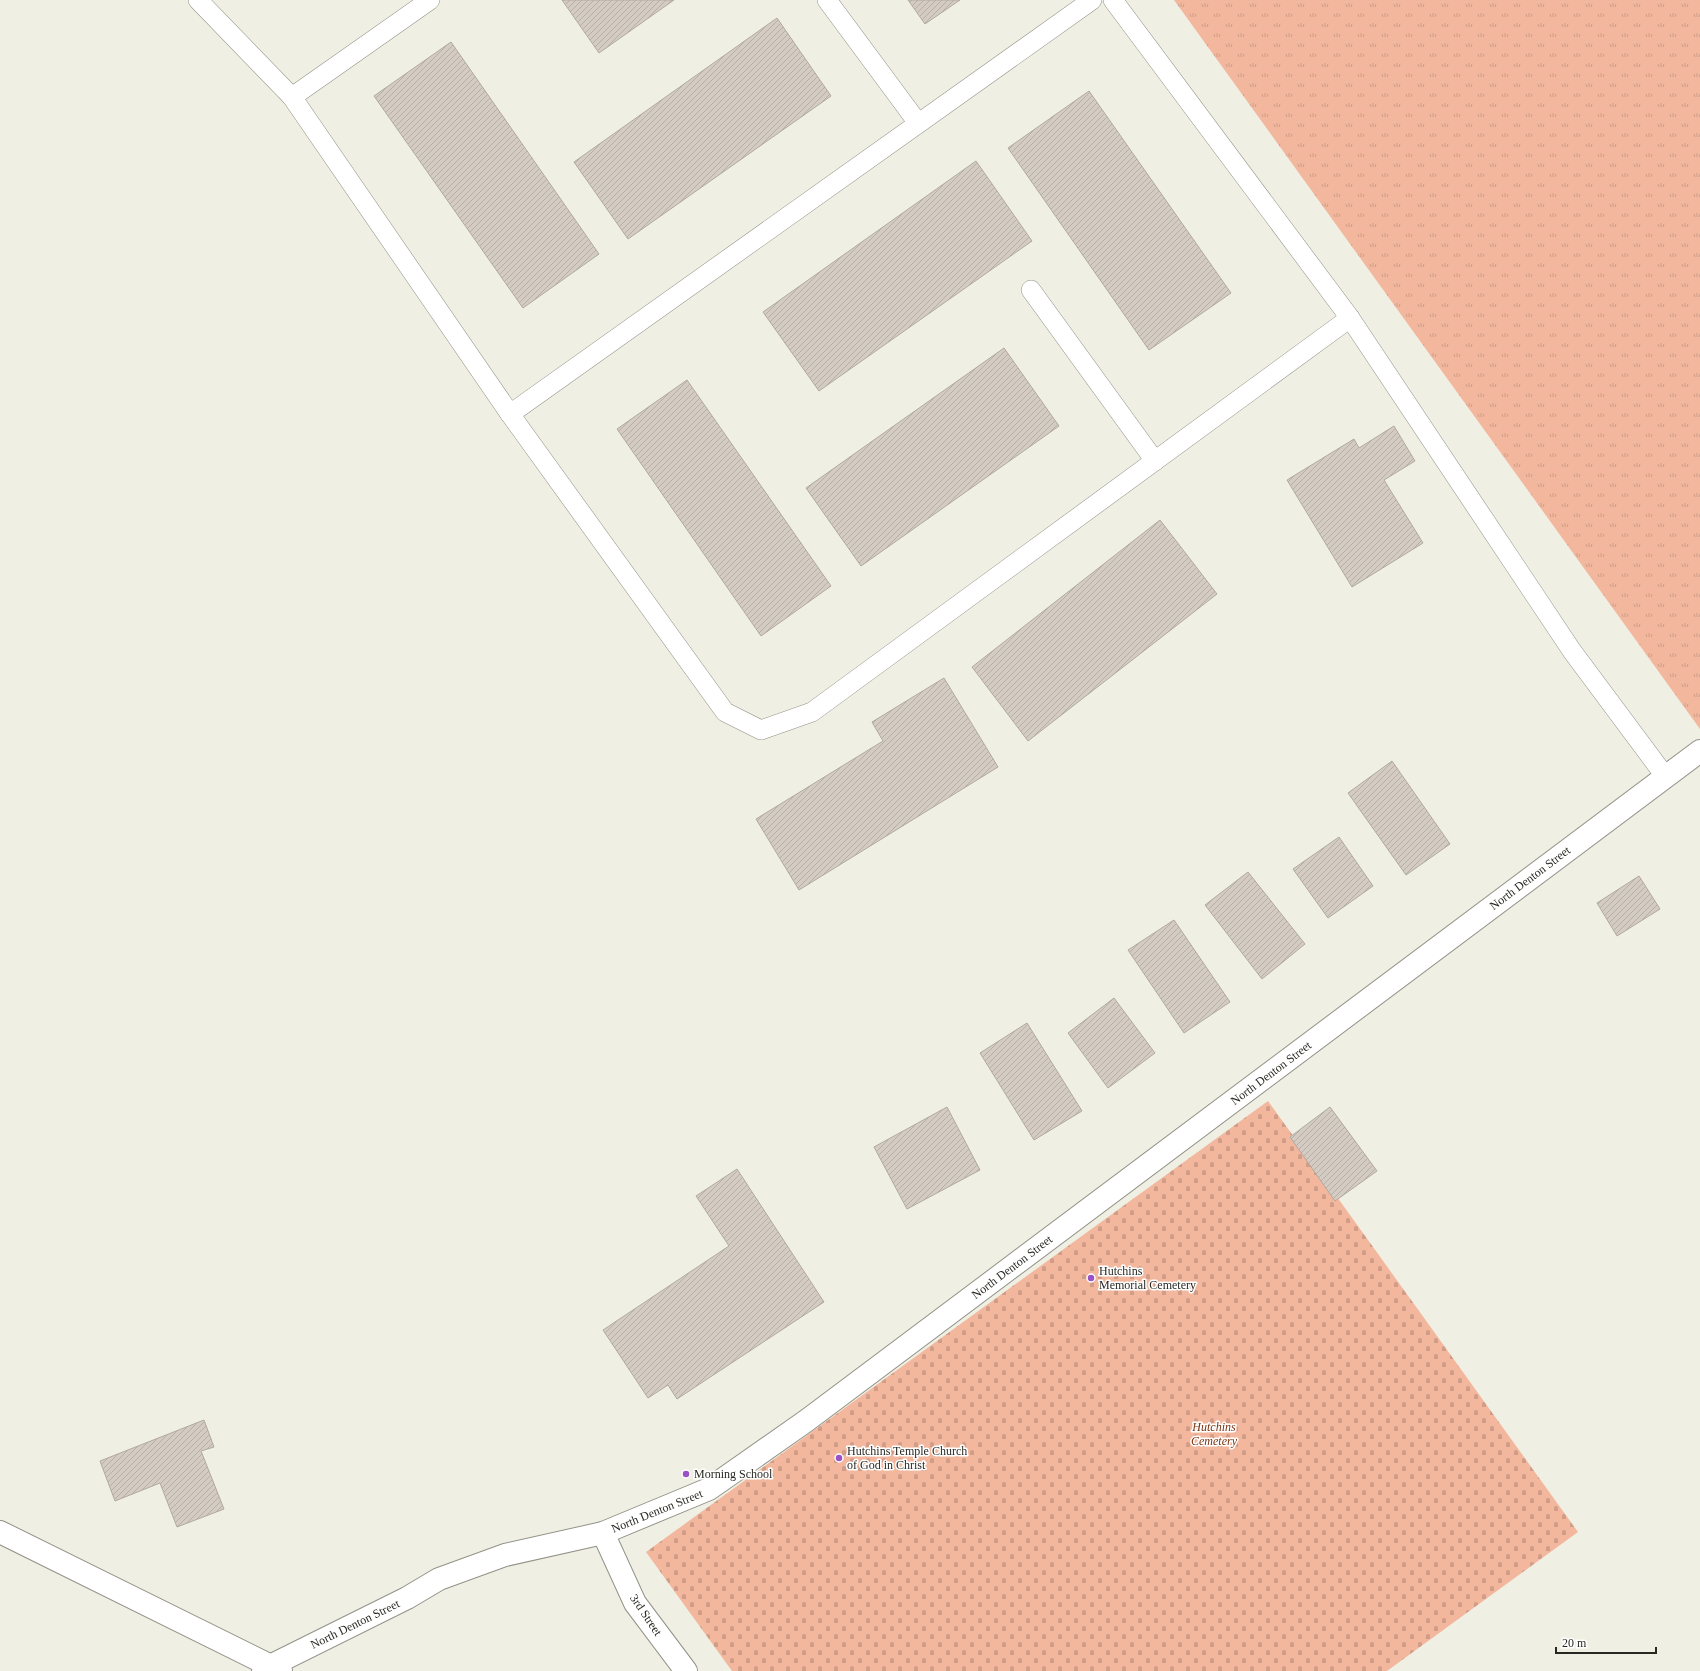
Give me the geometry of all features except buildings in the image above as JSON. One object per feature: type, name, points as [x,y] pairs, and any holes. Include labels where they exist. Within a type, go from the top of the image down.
[{"type":"street","name":"North Denton Street","points":[[271,1669],[407,1598],[439,1579],[505,1555],[603,1533],[709,1489],[799,1426],[1700,751]]},
{"type":"street","points":[[0,1532],[271,1669]]},
{"type":"street","name":"3rd Street","points":[[603,1533],[635,1603],[686,1671]]},
{"type":"lane","points":[[198,0],[292,97],[510,414],[725,712],[761,730],[812,712],[1350,318]]},
{"type":"lane","points":[[292,97],[430,0]]},
{"type":"lane","points":[[827,0],[918,123]]},
{"type":"lane","points":[[510,414],[1092,0]]},
{"type":"lane","points":[[1113,0],[1350,318],[1572,651],[1665,776]]},
{"type":"lane","points":[[1031,290],[1155,461]]},
{"type":"green space","points":[[1174,0],[1700,0],[1700,729]]},
{"type":"green space","name":"Hutchins Cemetery","points":[[1268,1101],[1578,1532],[1387,1671],[732,1671],[646,1552]]},
{"type":"place","name":"Hutchins Memorial Cemetery","points":[[1091,1278]]},
{"type":"place","name":"Hutchins Temple Church of God in Christ","points":[[839,1458]]},
{"type":"place","name":"Morning School","points":[[686,1474]]}]
